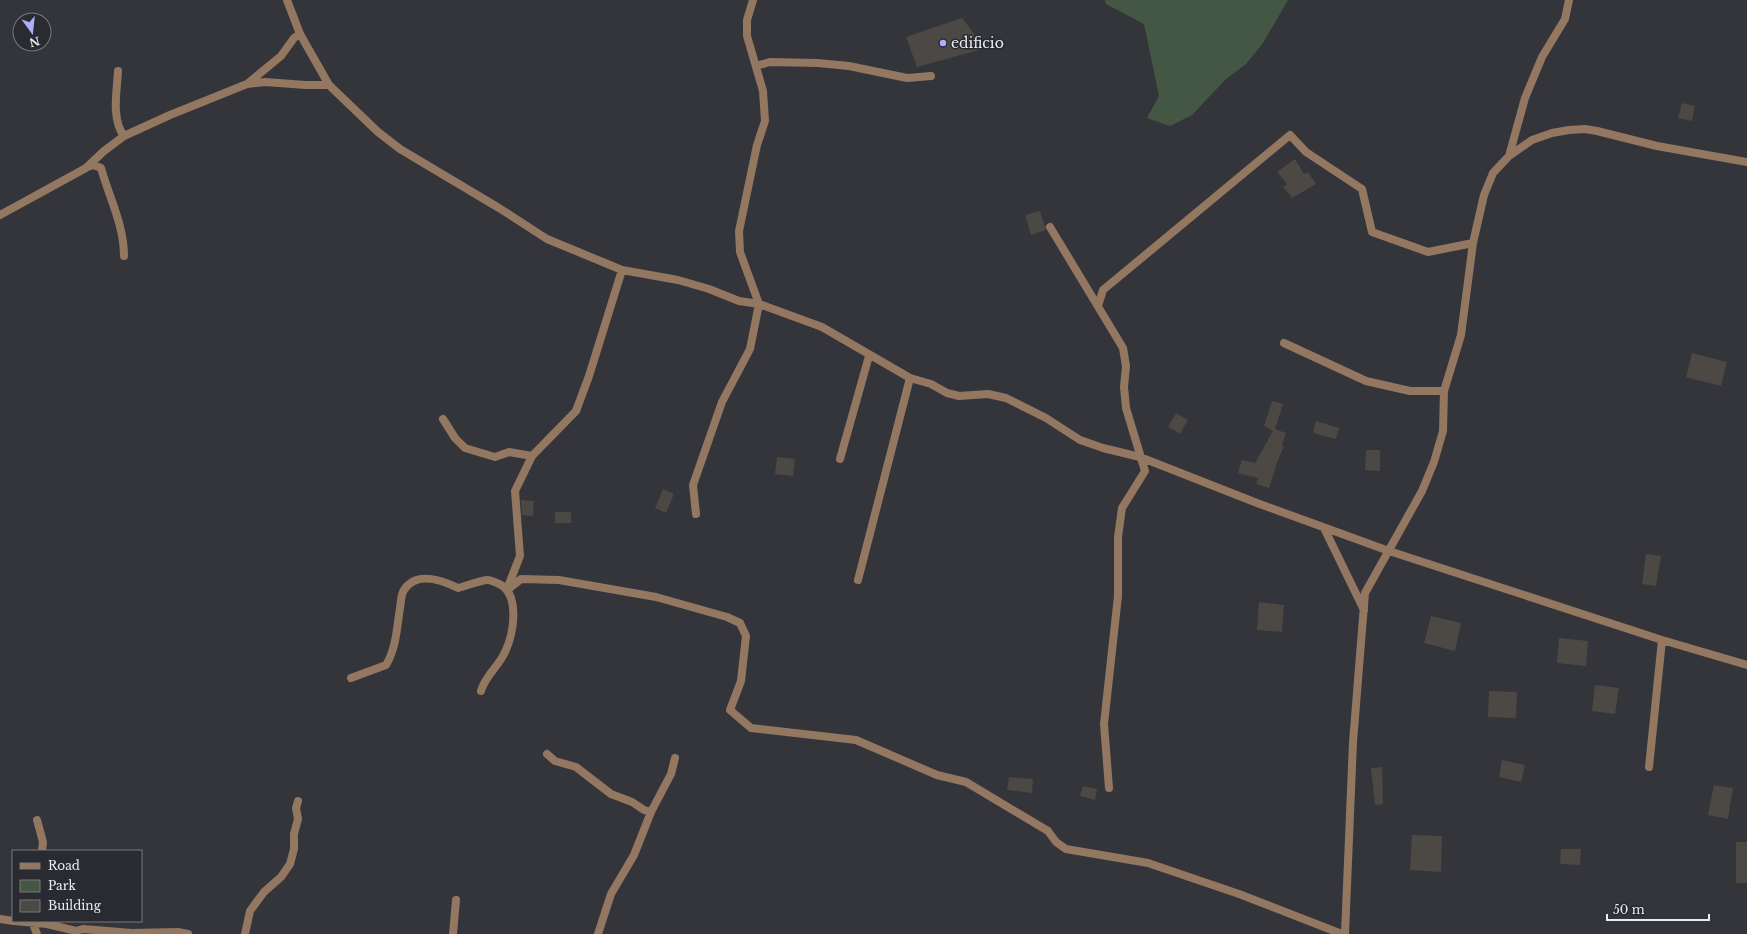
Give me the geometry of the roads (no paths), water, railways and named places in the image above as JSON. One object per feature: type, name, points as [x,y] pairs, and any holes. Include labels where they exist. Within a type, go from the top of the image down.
[{"type":"street","points":[[286,0],[300,34],[329,85],[378,132],[400,149],[499,208],[547,239],[622,270],[678,280],[709,289],[739,301],[760,304],[822,327],[869,356],[910,378],[931,384],[946,393],[959,396],[988,394],[1006,398],[1046,418],[1080,440],[1103,448],[1140,456],[1257,504],[1324,528],[1389,551],[1662,640],[1747,666]]},
{"type":"street","points":[[696,514],[693,485],[722,402],[750,349],[760,304],[740,252],[739,231],[756,153],[765,121],[763,91],[747,36],[747,20],[753,0]]},
{"type":"street","points":[[1509,156],[1524,98],[1542,57],[1565,19],[1569,0]]},
{"type":"street","points":[[247,84],[281,56],[294,38],[300,34]]},
{"type":"street","points":[[756,66],[770,62],[818,63],[849,66],[907,78],[931,76]]},
{"type":"street","points":[[118,71],[116,101],[118,123],[124,136]]},
{"type":"street","points":[[86,168],[124,136],[170,115],[247,84],[265,82],[306,86],[329,85]]},
{"type":"street","points":[[507,590],[521,579],[559,580],[656,597],[727,617],[740,623],[746,636],[741,681],[730,710],[752,728],[856,740],[937,775],[966,782],[1048,831],[1056,842],[1066,849],[1148,863],[1239,894],[1344,934],[1353,742],[1366,593],[1422,491],[1434,462],[1443,431],[1444,391],[1461,335],[1473,243],[1484,195],[1493,173],[1509,156],[1532,140],[1552,133],[1585,129],[1657,146],[1747,162]]},
{"type":"street","points":[[1098,306],[1103,290],[1290,135],[1306,152],[1362,189],[1372,232],[1428,252],[1473,243]]},
{"type":"street","points":[[0,215],[94,165],[101,168],[117,211],[124,256]]},
{"type":"street","points":[[1050,227],[1123,348],[1126,366],[1124,387],[1126,408],[1145,471],[1122,508],[1118,537],[1118,596],[1104,724],[1109,788]]},
{"type":"street","points":[[507,590],[520,556],[515,491],[532,456],[576,411],[589,376],[622,270]]},
{"type":"street","points":[[1284,342],[1366,380],[1410,392],[1444,391]]},
{"type":"street","points":[[840,459],[869,356]]},
{"type":"street","points":[[858,580],[910,378]]},
{"type":"street","points":[[443,419],[455,438],[465,448],[495,457],[510,452],[532,456]]},
{"type":"street","points":[[1324,528],[1364,610]]},
{"type":"street","points":[[351,678],[386,665],[390,659],[403,590],[409,584],[430,578],[445,582],[458,588],[488,580],[502,585],[511,596],[513,604],[510,641],[505,654],[482,684],[481,691]]},
{"type":"street","points":[[1648,767],[1662,640]]},
{"type":"street","points":[[547,754],[555,761],[576,766],[611,794],[632,802],[644,810],[651,812]]},
{"type":"street","points":[[598,934],[611,894],[634,855],[651,812],[671,774],[675,758]]},
{"type":"street","points":[[244,934],[250,911],[264,892],[281,877],[290,864],[294,849],[294,834],[298,819],[296,808],[298,801]]},
{"type":"street","points":[[37,820],[43,842],[42,850]]},
{"type":"street","points":[[453,934],[456,900]]},
{"type":"street","points":[[0,919],[12,921]]},
{"type":"street","points":[[20,922],[33,924],[46,922],[76,930],[84,929],[132,934],[178,932],[188,934]]},
{"type":"street","points":[[33,924],[36,934]]},
{"type":"place","name":"edificio","points":[[943,43]]}]
